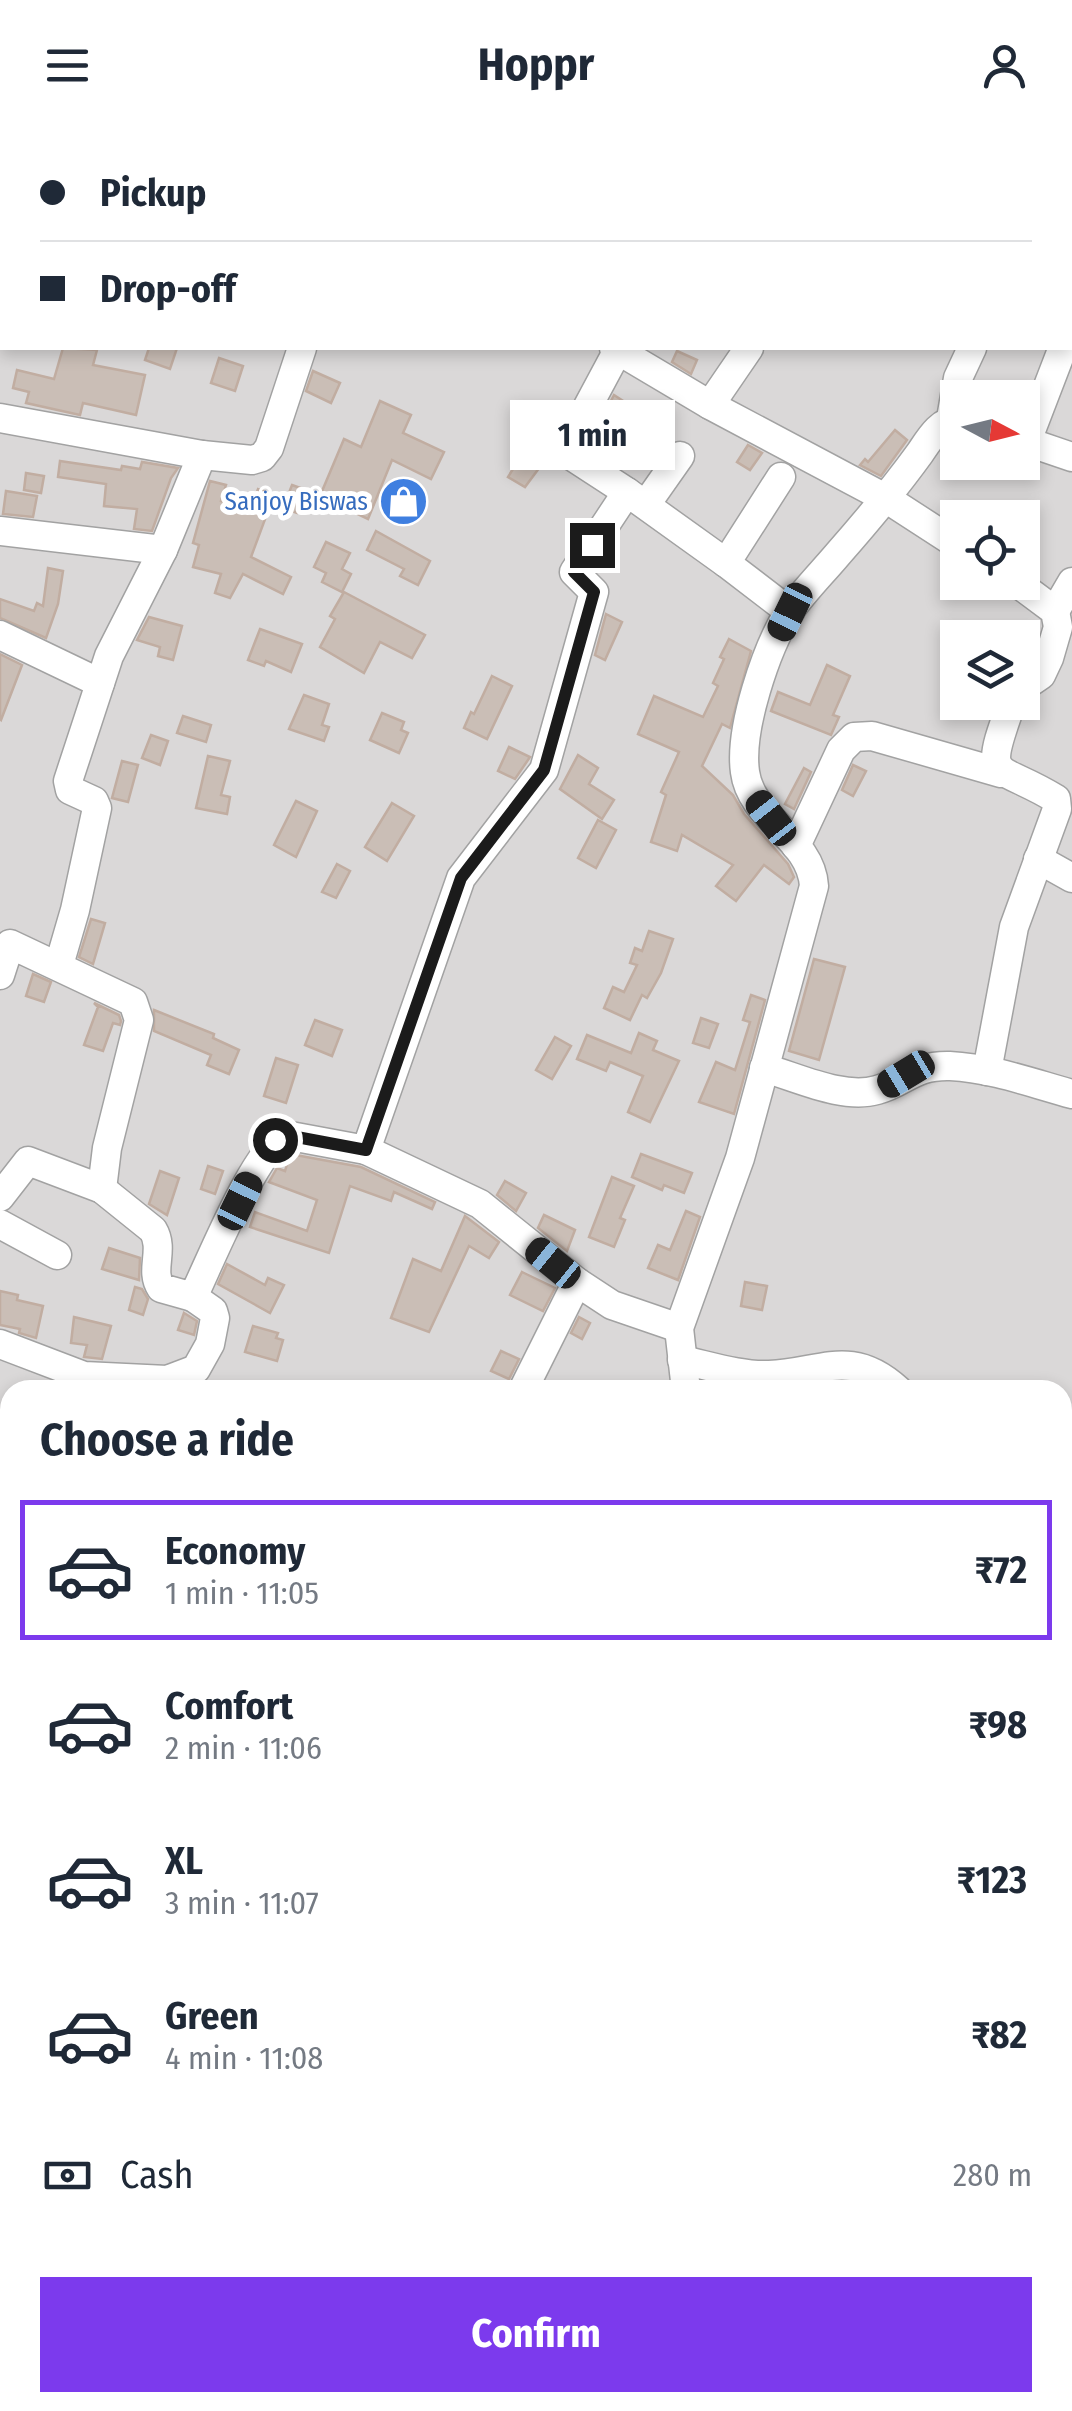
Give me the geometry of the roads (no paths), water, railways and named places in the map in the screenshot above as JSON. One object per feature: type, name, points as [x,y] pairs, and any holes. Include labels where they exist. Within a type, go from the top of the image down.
[{"type":"street","points":[[0,418],[202,456],[262,458],[269,448],[292,350]]},
{"type":"street","points":[[615,350],[564,451],[637,498],[790,612]]},
{"type":"street","points":[[618,350],[710,406],[886,499],[940,534]]},
{"type":"street","points":[[710,406],[748,350]]},
{"type":"street","points":[[958,380],[971,350]]},
{"type":"street","points":[[1040,404],[1065,350]]},
{"type":"street","points":[[685,1380],[678,1328],[740,1158],[814,886],[813,870],[754,795],[745,775],[744,744],[756,690],[790,612],[940,429]]},
{"type":"street","points":[[1040,445],[1072,457]]},
{"type":"street","points":[[58,965],[75,910],[97,808],[94,801],[70,790],[68,782],[109,656],[163,550],[202,456]]},
{"type":"street","points":[[366,1150],[461,878],[544,770],[594,592],[574,572],[637,498],[680,456]]},
{"type":"street","points":[[726,563],[781,477]]},
{"type":"street","points":[[0,531],[163,550]]},
{"type":"street","points":[[1040,676],[1058,627],[1055,611],[1072,582]]},
{"type":"street","points":[[1040,600],[1055,611]]},
{"type":"street","points":[[0,635],[100,683]]},
{"type":"street","points":[[1001,773],[996,763],[997,748],[1006,720]]},
{"type":"street","points":[[796,846],[840,750],[854,737],[872,736],[1001,773],[1064,800],[1014,928],[987,1071]]},
{"type":"street","points":[[1038,859],[1072,878]]},
{"type":"street","points":[[0,974],[5,942],[134,1002],[138,1009],[107,1148],[102,1189]]},
{"type":"street","points":[[764,1068],[860,1093],[881,1090],[906,1074],[928,1067],[987,1071],[1072,1094]]},
{"type":"street","points":[[193,1297],[256,1169],[275,1140],[286,1135],[366,1150],[480,1204],[612,1304],[678,1328]]},
{"type":"street","points":[[0,1197],[28,1162],[102,1189],[157,1237],[160,1248],[155,1278],[161,1288],[193,1297],[215,1318],[210,1344],[196,1369],[179,1380]]},
{"type":"street","points":[[0,1224],[58,1256]]},
{"type":"street","points":[[529,1380],[578,1282]]},
{"type":"street","points":[[0,1344],[84,1376],[123,1380]]},
{"type":"street","points":[[682,1360],[771,1376],[838,1365],[868,1369],[884,1380]]},
{"type":"place","name":"Sanjoy Biswas","points":[[403,501]]}]
